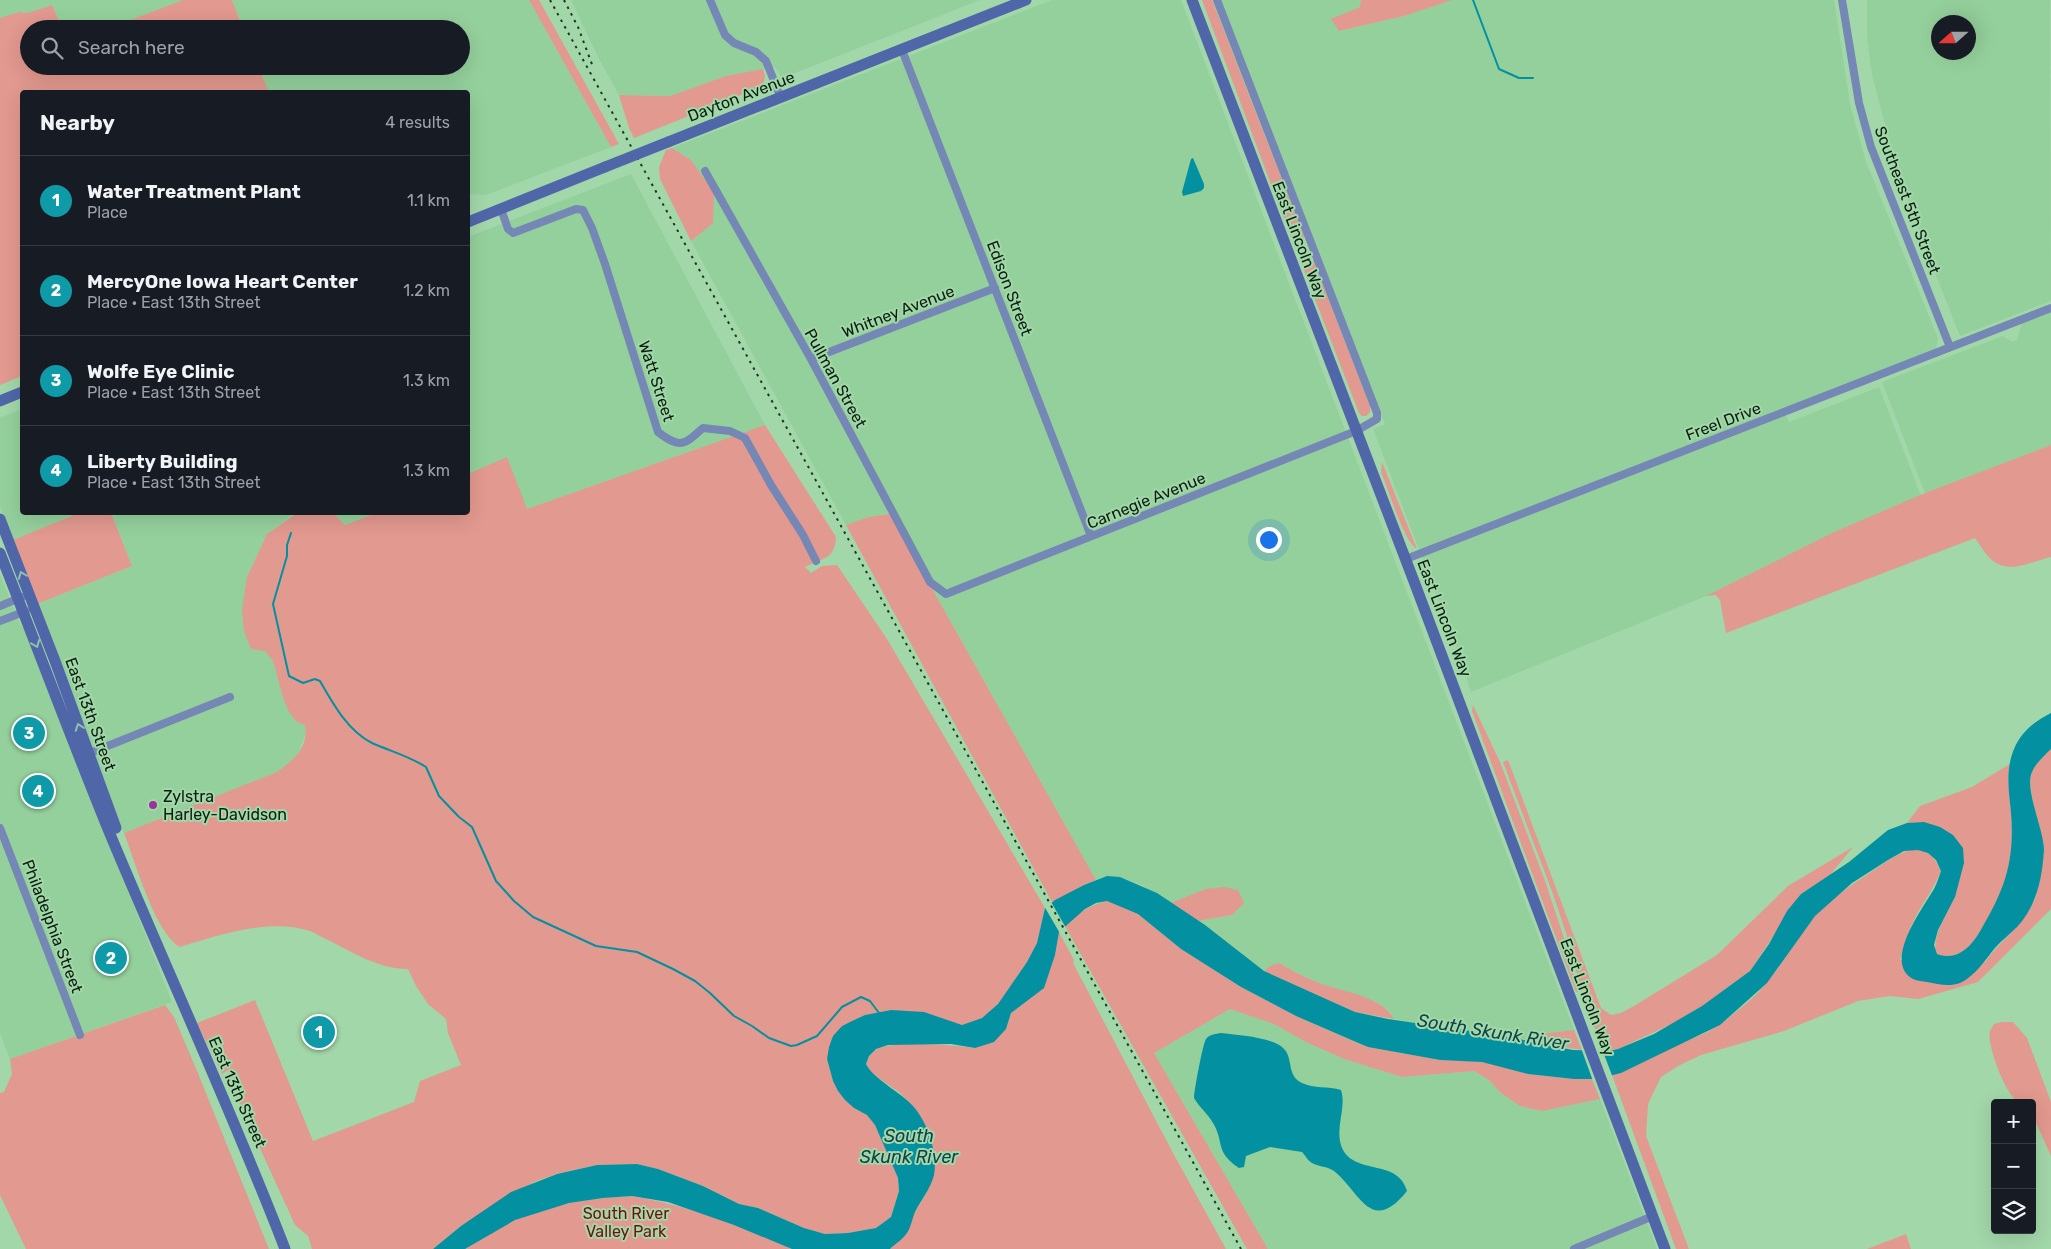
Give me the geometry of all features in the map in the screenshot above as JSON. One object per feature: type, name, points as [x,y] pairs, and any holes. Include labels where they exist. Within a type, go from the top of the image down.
[{"type":"main road","name":"Dayton Avenue","points":[[470,221],[1026,0]]},
{"type":"main road","name":"East Lincoln Way","points":[[1192,0],[1406,559],[1665,1249]]},
{"type":"main road","points":[[0,401],[20,393]]},
{"type":"main road","name":"East 13th Street","points":[[0,519],[28,610],[148,922],[254,1170],[285,1249]]},
{"type":"main road","name":"East 13th Street","points":[[0,552],[23,596]]},
{"type":"street","points":[[710,0],[725,36],[734,43],[756,52],[766,61],[781,98]]},
{"type":"street","name":"Carnegie Avenue","points":[[946,594],[1356,431],[1377,419],[1377,413],[1217,0]]},
{"type":"street","name":"Southeast 5th Street","points":[[1842,0],[1859,102],[1871,147],[1950,348]]},
{"type":"street","name":"Edison Street","points":[[902,50],[1091,536]]},
{"type":"street","name":"Pullman Street","points":[[705,171],[811,359],[930,582],[946,594]]},
{"type":"street","name":"Watt Street","points":[[501,209],[508,229],[513,233],[576,210],[583,210],[592,228],[605,264],[658,432],[671,442],[680,444],[690,440],[704,428],[730,431],[745,438],[771,485],[804,535],[816,561]]},
{"type":"street","name":"Whitney Avenue","points":[[811,359],[995,288]]},
{"type":"street","name":"Freel Drive","points":[[1406,559],[2051,308]]},
{"type":"street","points":[[0,606],[23,596]]},
{"type":"street","points":[[0,621],[28,610]]},
{"type":"street","points":[[84,755],[230,697]]},
{"type":"street","name":"Philadelphia Street","points":[[0,828],[80,1035]]},
{"type":"street","points":[[1574,1249],[1653,1216]]},
{"type":"shaded area","points":[[0,0],[183,0],[131,20],[59,20],[52,5],[28,13],[19,12],[0,18]]},
{"type":"shaded area","points":[[232,0],[529,0],[611,147],[486,195],[470,194],[470,90],[268,90],[262,75],[470,75],[470,20],[240,20]]},
{"type":"shaded area","points":[[571,0],[980,0],[782,78],[775,67],[726,76],[670,96],[619,95],[598,57]]},
{"type":"shaded area","points":[[1052,0],[1181,0],[1574,1030],[1540,1034],[1535,1042],[1394,1019],[1391,1013],[1379,1003],[1315,982],[1279,963],[1270,966],[1264,971],[1198,921],[1232,915],[1205,889],[1171,903],[1142,885],[1120,877],[1102,877],[1096,880],[890,514],[869,517],[846,525],[691,241],[698,235],[691,160],[672,148]]},
{"type":"shaded area","points":[[1220,0],[1361,0],[1360,7],[1340,31],[1404,16],[1452,0],[1834,0],[1850,104],[1866,162],[1938,338],[1936,349],[1783,409],[1789,422],[1879,387],[1921,496],[1832,533],[1706,596],[1471,692],[1457,649],[1373,429],[1385,424]]},
{"type":"shaded area","points":[[1867,0],[2050,0],[2051,301],[1960,336],[1926,250],[1896,166],[1872,75],[1867,37]]},
{"type":"shaded area","points":[[631,174],[765,425],[527,509],[470,475],[470,236]]},
{"type":"shaded area","points":[[2051,308],[2051,445],[1925,493],[1882,382],[2003,336],[2012,342],[2017,340],[2023,319]]},
{"type":"shaded area","points":[[20,410],[20,515],[74,515],[13,540],[0,507],[0,418]]},
{"type":"shaded area","points":[[112,515],[292,515],[267,534],[247,577],[266,651],[273,661],[283,698],[297,722],[305,725],[306,733],[297,756],[277,772],[124,833],[37,604],[132,566]]},
{"type":"shaded area","points":[[335,515],[371,515],[345,525]]},
{"type":"shaded area","points":[[0,574],[20,624],[25,630],[172,1002],[10,1059],[0,1033]]},
{"type":"shaded area","points":[[1230,1009],[1274,1024],[1306,1042],[1344,1059],[1402,1077],[1474,1071],[1489,1080],[1501,1093],[1520,1106],[1542,1111],[1600,1099],[1657,1249],[1268,1249],[1154,1053]]},
{"type":"green space","points":[[183,0],[232,0],[240,20],[131,20]]},
{"type":"green space","points":[[529,0],[539,0],[619,144],[611,147]]},
{"type":"green space","points":[[1202,0],[1212,0],[1304,236],[1302,243],[1299,245],[1294,243],[1290,235]]},
{"type":"green space","points":[[1361,0],[1452,0],[1404,16],[1339,31],[1331,19],[1360,7]]},
{"type":"green space","points":[[52,5],[59,20],[20,20],[20,75],[262,75],[268,90],[20,90],[20,377],[0,385],[0,18],[19,12],[28,13]]},
{"type":"green space","points":[[763,69],[765,76],[763,86],[634,138],[629,128],[619,95],[670,96],[726,76]]},
{"type":"green space","points":[[672,148],[691,160],[714,193],[713,223],[691,241],[660,179],[659,167],[666,150]]},
{"type":"green space","points":[[1306,259],[1314,262],[1370,406],[1370,412],[1366,416],[1362,416],[1359,413],[1303,268],[1302,262]]},
{"type":"green space","points":[[765,425],[836,537],[835,545],[830,554],[822,560],[805,567],[811,573],[822,566],[837,565],[887,639],[1045,908],[1037,943],[1027,962],[998,1004],[982,1018],[962,1025],[891,1010],[865,1015],[842,1026],[827,1059],[833,1081],[838,1091],[854,1108],[867,1115],[875,1125],[898,1178],[899,1191],[891,1217],[876,1228],[848,1233],[825,1234],[804,1228],[758,1208],[739,1204],[703,1186],[658,1169],[637,1164],[597,1165],[556,1174],[534,1182],[461,1226],[433,1249],[312,1249],[308,1236],[295,1225],[228,1078],[228,1070],[222,1074],[197,1023],[255,1000],[313,1141],[414,1102],[420,1081],[461,1065],[448,1033],[446,1019],[428,1004],[408,969],[375,963],[308,931],[291,927],[259,927],[226,933],[180,947],[162,927],[154,912],[124,833],[277,772],[294,758],[302,747],[306,733],[305,725],[297,722],[289,712],[283,698],[273,661],[265,651],[251,649],[244,631],[242,610],[247,577],[267,534],[294,515],[335,515],[345,525],[371,515],[470,515],[470,473],[507,457],[527,509]]},
{"type":"green space","points":[[2051,445],[2051,557],[2024,565],[2003,566],[1996,563],[1984,552],[1975,538],[1726,633],[1720,600],[1716,595],[1706,596],[1832,533],[1925,493]]},
{"type":"green space","points":[[1382,462],[1417,549],[1407,536],[1397,514],[1381,472]]},
{"type":"green space","points":[[890,514],[1096,880],[1052,902],[846,525],[869,517]]},
{"type":"green space","points":[[74,515],[112,515],[132,566],[37,604],[13,540]]},
{"type":"green space","points":[[1473,705],[1500,762],[1545,881],[1565,941],[1578,992],[1576,992],[1472,711]]},
{"type":"green space","points":[[2051,749],[2051,909],[1978,982],[1918,999],[1890,996],[1858,1001],[1784,1031],[1701,1055],[1661,1077],[1648,1104],[1646,1136],[1689,1249],[1676,1249],[1612,1075],[1632,1068],[1722,1023],[1746,1004],[1762,988],[1814,917],[1828,904],[1850,886],[1892,858],[1910,850],[1919,850],[1927,853],[1935,859],[1941,871],[1913,921],[1900,960],[1985,962],[2019,924],[2035,899],[2044,847],[2032,798],[2030,779],[2036,765]]},
{"type":"green space","points":[[1508,760],[1601,1008],[1611,1015],[1621,1013],[1634,1006],[1717,955],[1788,886],[1853,847],[1830,875],[1801,894],[1750,971],[1702,1006],[1672,1024],[1618,1049],[1603,1051],[1580,987],[1568,939],[1553,894],[1503,762]]},
{"type":"green space","points":[[2010,764],[2008,783],[2012,831],[2011,847],[2006,876],[2001,890],[1988,918],[1966,949],[1950,956],[1936,954],[1935,947],[1938,932],[1955,897],[1924,822],[1907,823],[1920,806],[1972,787]]},
{"type":"green space","points":[[1224,887],[1238,890],[1244,903],[1232,915],[1198,921],[1171,903],[1205,889]]},
{"type":"green space","points":[[1107,901],[1138,914],[1181,949],[1241,987],[1296,1016],[1355,1042],[1368,1047],[1440,1060],[1496,1064],[1528,1074],[1592,1079],[1600,1099],[1542,1111],[1520,1106],[1501,1093],[1489,1080],[1474,1071],[1402,1077],[1344,1059],[1306,1042],[1274,1024],[1230,1009],[1154,1053],[1268,1249],[1247,1249],[1065,926],[1084,911]]},
{"type":"green space","points":[[1059,932],[1074,960],[1073,963],[1173,1153],[1226,1249],[890,1249],[907,1233],[914,1214],[927,1192],[914,1107],[900,1093],[870,1072],[866,1064],[869,1057],[877,1049],[896,1045],[939,1045],[975,1048],[1006,1029],[1011,1013],[1026,1001],[1055,955]]},
{"type":"green space","points":[[1279,963],[1314,981],[1380,1004],[1394,1019],[1355,1012],[1264,971],[1270,966]]},
{"type":"green space","points":[[165,1005],[174,1017],[269,1249],[26,1249],[0,1195],[0,1093],[4,1092],[12,1074],[10,1059]]},
{"type":"green space","points":[[2013,1022],[2027,1038],[2051,1102],[2051,1156],[2036,1123],[2036,1099],[2015,1099],[2004,1082],[1991,1047],[1990,1031],[1994,1024]]},
{"type":"green space","points":[[1574,1030],[1582,1050],[1535,1042],[1540,1034]]},
{"type":"green space","name":"South River Valley Park","points":[[632,1196],[714,1217],[792,1249],[465,1249],[509,1223],[543,1209],[588,1200]]},
{"type":"green space","points":[[1906,1234],[1911,1249],[1867,1249]]},
{"type":"water","points":[[1193,158],[1204,188],[1201,191],[1183,196],[1182,192],[1191,159]]},
{"type":"water","name":"South Skunk River","points":[[2051,713],[2051,749],[2040,760],[2030,779],[2030,789],[2044,850],[2042,871],[2034,901],[2017,927],[1998,945],[1975,972],[1958,984],[1943,985],[1916,980],[1905,971],[1902,960],[1903,948],[1914,921],[1934,889],[1941,871],[1936,860],[1928,853],[1918,850],[1904,851],[1852,883],[1815,916],[1767,983],[1720,1025],[1621,1073],[1597,1079],[1574,1079],[1528,1074],[1482,1062],[1440,1060],[1368,1047],[1296,1016],[1241,987],[1181,949],[1138,914],[1107,901],[1096,903],[1085,909],[1059,932],[1055,955],[1044,988],[1011,1013],[1006,1029],[994,1042],[975,1048],[951,1044],[888,1045],[876,1049],[869,1056],[866,1064],[870,1070],[908,1101],[919,1114],[928,1130],[935,1157],[933,1180],[915,1212],[908,1231],[890,1249],[792,1249],[734,1225],[668,1202],[632,1196],[569,1203],[515,1220],[465,1249],[433,1249],[461,1226],[511,1192],[557,1174],[597,1165],[637,1164],[658,1169],[703,1186],[739,1204],[758,1208],[804,1228],[825,1234],[848,1233],[876,1228],[891,1217],[899,1191],[898,1178],[875,1125],[867,1115],[854,1108],[845,1100],[833,1081],[827,1059],[833,1036],[842,1026],[865,1015],[891,1010],[924,1012],[962,1025],[982,1018],[998,1004],[1027,962],[1037,943],[1045,908],[1055,900],[1084,885],[1107,876],[1120,877],[1157,893],[1205,925],[1264,971],[1355,1012],[1388,1019],[1498,1035],[1573,1050],[1609,1051],[1618,1049],[1654,1034],[1702,1006],[1750,971],[1769,944],[1787,911],[1801,894],[1849,862],[1888,830],[1907,823],[1924,822],[1940,827],[1953,835],[1963,848],[1964,863],[1955,897],[1938,930],[1934,945],[1937,954],[1944,956],[1956,955],[1966,949],[1979,933],[1995,904],[2006,876],[2012,831],[2009,765],[2014,749],[2020,737],[2029,728]]},
{"type":"water","points":[[1221,1033],[1255,1037],[1273,1042],[1285,1050],[1292,1072],[1297,1080],[1311,1086],[1341,1090],[1343,1104],[1339,1133],[1342,1148],[1348,1157],[1356,1162],[1395,1174],[1402,1181],[1407,1191],[1395,1204],[1384,1210],[1375,1210],[1367,1206],[1334,1171],[1312,1163],[1302,1152],[1270,1147],[1246,1156],[1244,1167],[1239,1168],[1231,1162],[1223,1152],[1213,1123],[1194,1098],[1206,1039],[1211,1035]]},
{"type":"pier","points":[[1050,900],[1066,928],[1061,935],[1044,906]]},
{"type":"pier","points":[[1581,1048],[1602,1049],[1613,1078],[1593,1081]]},
{"type":"waterway","points":[[1473,0],[1499,69],[1519,78],[1533,78]]},
{"type":"waterway","points":[[291,533],[287,545],[287,556],[273,604],[289,676],[303,683],[315,679],[320,681],[348,724],[363,738],[426,767],[439,796],[459,817],[472,827],[496,881],[514,901],[533,917],[596,946],[637,952],[673,969],[695,981],[734,1016],[769,1038],[791,1046],[817,1036],[842,1007],[861,997],[870,1001],[879,1013]]},
{"type":"railway","points":[[550,0],[1241,1249]]},
{"type":"railway","points":[[564,0],[578,27],[593,67]]},
{"type":"place","name":"Wolfe Eye Clinic","points":[[29,733]]},
{"type":"place","name":"Liberty Building","points":[[38,791]]},
{"type":"place","name":"Zylstra Harley-Davidson","points":[[153,805]]},
{"type":"place","name":"MercyOne Iowa Heart Center","points":[[111,958]]},
{"type":"place","name":"Water Treatment Plant","points":[[319,1032]]}]
